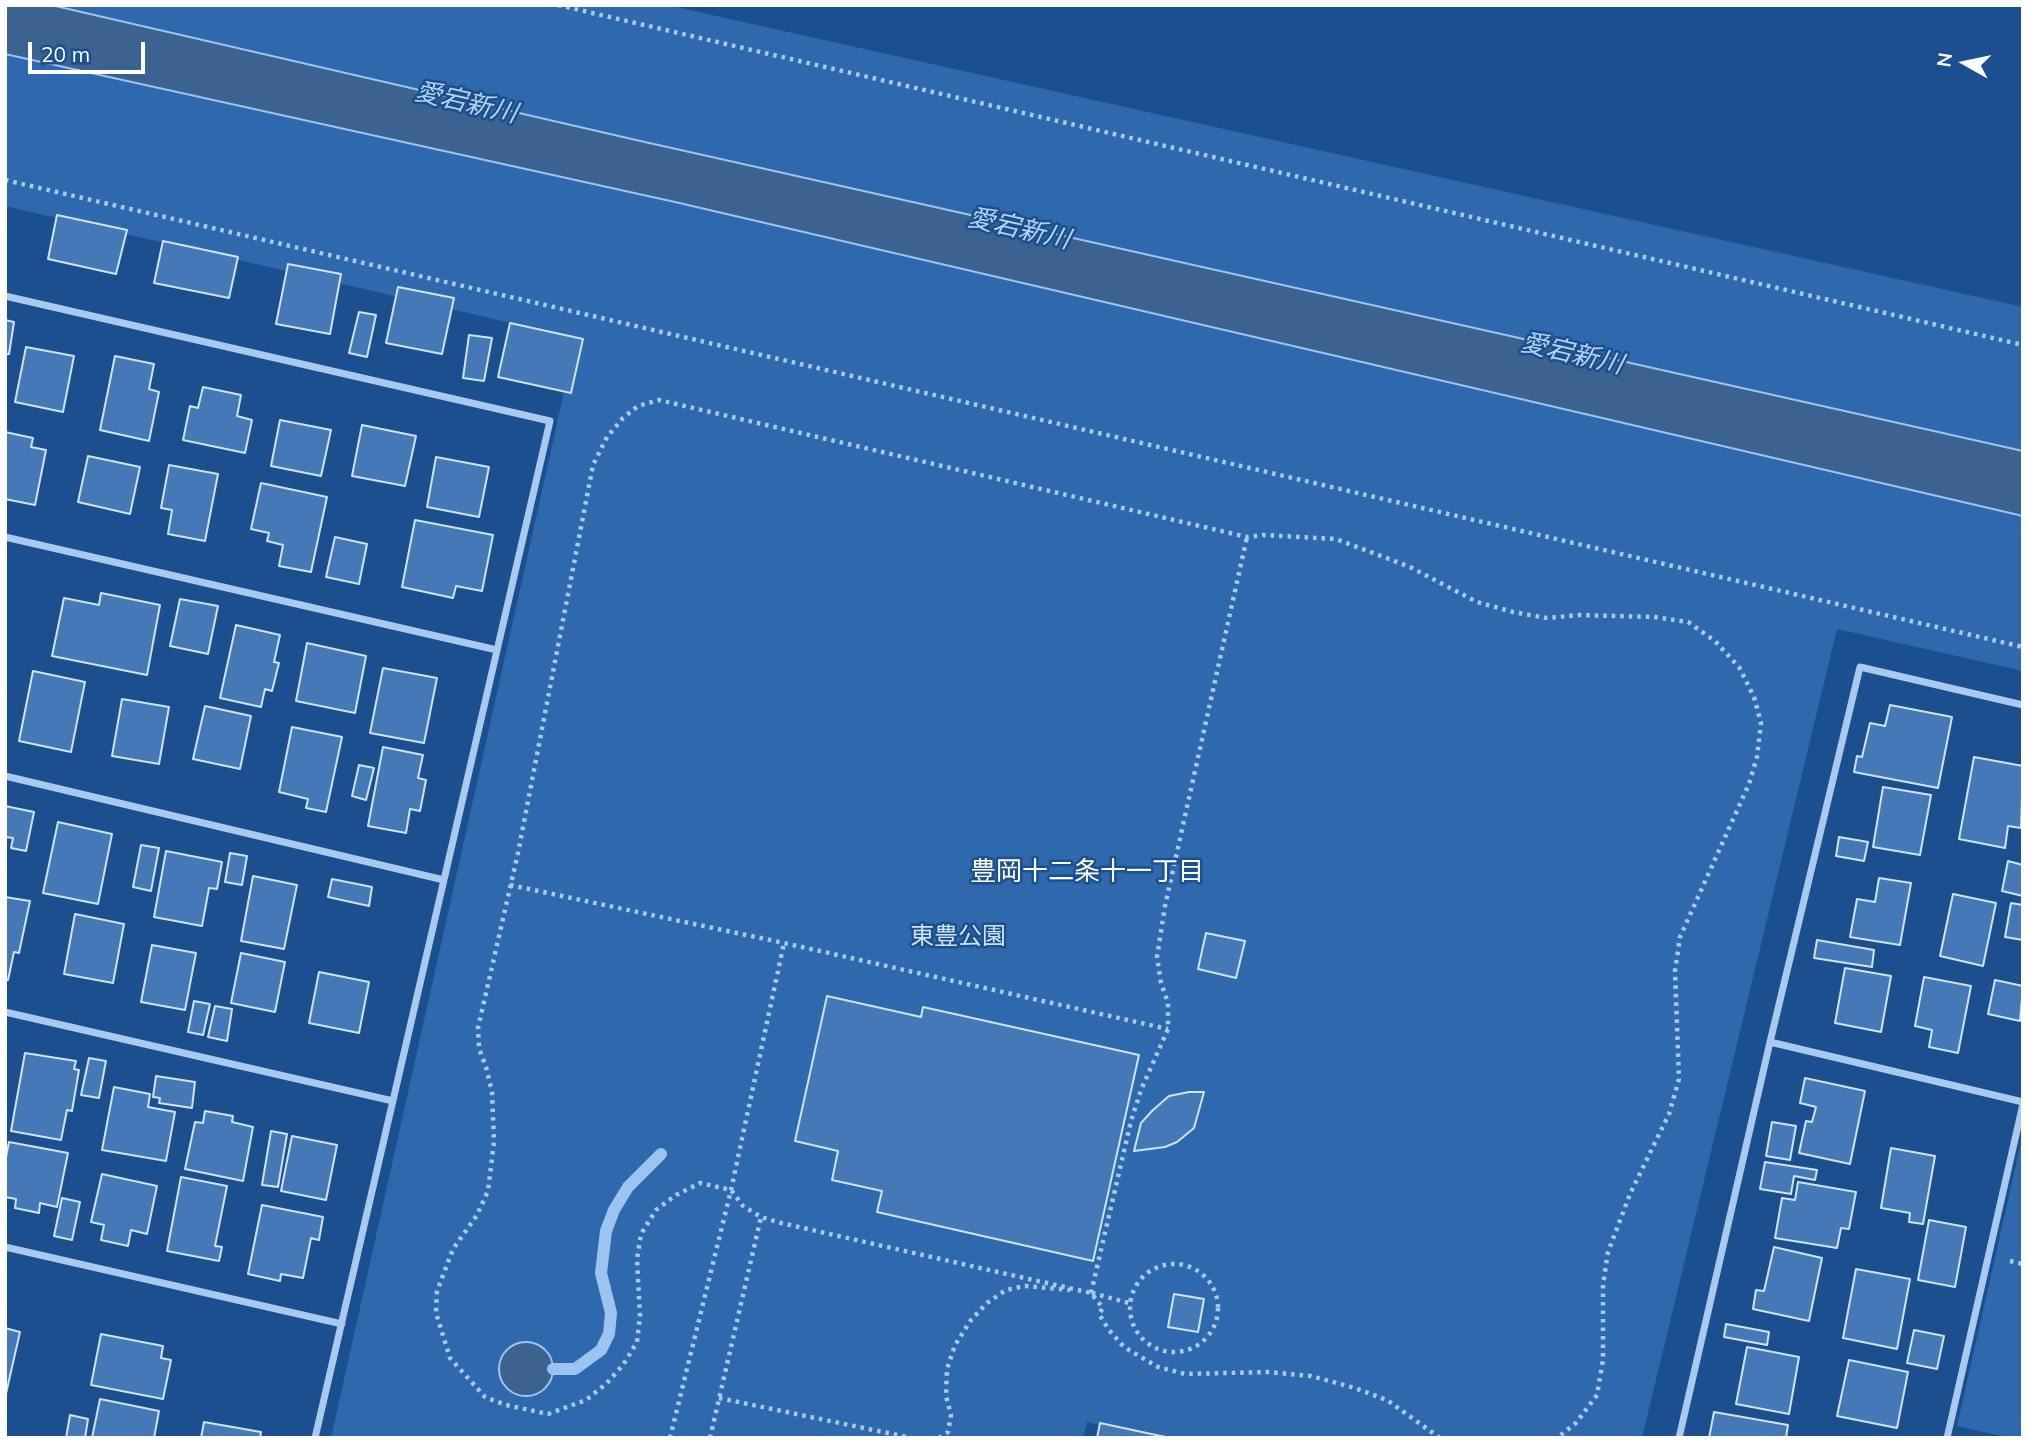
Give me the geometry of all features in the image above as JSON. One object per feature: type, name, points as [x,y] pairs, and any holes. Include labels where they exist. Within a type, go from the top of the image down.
[{"type":"street","points":[[5,296],[550,421],[315,1438]]},
{"type":"street","points":[[5,537],[498,650]]},
{"type":"street","points":[[1679,1438],[1860,667],[2023,705]]},
{"type":"street","points":[[5,776],[444,880]]},
{"type":"street","points":[[5,1012],[393,1101]]},
{"type":"street","points":[[1770,1042],[2023,1103],[1947,1438]]},
{"type":"street","points":[[5,1247],[342,1324]]},
{"type":"path","points":[[558,5],[2023,345]]},
{"type":"path","points":[[5,180],[2023,647]]},
{"type":"path","points":[[1129,1303],[761,1217],[743,1206],[731,1190],[701,1183],[676,1195],[656,1210],[641,1234],[637,1259],[640,1315],[637,1342],[623,1366],[586,1400],[548,1414],[506,1405],[485,1397],[450,1358],[436,1313],[437,1291],[453,1249],[464,1236],[488,1191],[494,1142],[492,1106],[486,1067],[479,1048],[478,1028],[510,885],[593,465],[607,437],[622,418],[638,406],[659,400],[1247,537],[1263,535],[1336,539],[1410,567],[1476,602],[1513,612],[1547,618],[1579,615],[1654,617],[1688,622],[1715,641],[1739,667],[1754,697],[1761,723],[1757,757],[1749,784],[1722,848],[1699,890],[1680,937],[1675,971],[1679,1079],[1668,1114],[1630,1194],[1608,1252],[1603,1285],[1603,1360],[1597,1395],[1576,1423],[1557,1438]]},
{"type":"path","points":[[1091,1293],[1131,1121],[1141,1090],[1168,1029],[1168,1003],[1161,983],[1157,957],[1165,906],[1247,537]]},
{"type":"path","points":[[510,885],[1168,1029]]},
{"type":"path","points":[[670,1438],[731,1190],[784,943]]},
{"type":"path","points":[[710,1438],[761,1217]]},
{"type":"path","points":[[2010,1261],[2023,1264]]},
{"type":"path","points":[[1170,1264],[1185,1265],[1210,1282],[1219,1309],[1216,1323],[1199,1345],[1172,1353],[1158,1351],[1136,1333],[1130,1319],[1129,1303],[1133,1289],[1143,1276],[1155,1268],[1170,1264]]},
{"type":"path","points":[[939,1438],[948,1432],[951,1415],[946,1396],[947,1369],[955,1345],[971,1320],[987,1303],[1006,1290],[1025,1286],[1091,1293],[1103,1308],[1099,1314],[1108,1330],[1124,1347],[1158,1367],[1185,1374],[1268,1372],[1311,1376],[1387,1400],[1440,1438]]},
{"type":"path","points":[[719,1398],[912,1438]]},
{"type":"green space","name":"東豊公園","points":[[5,5],[667,5],[2023,307],[2023,671],[1837,629],[1642,1438],[1153,1438],[1087,1422],[1083,1438],[331,1438],[576,338],[5,206]]},
{"type":"green space","points":[[2023,1134],[2023,1438],[2010,1438],[1957,1426]]},
{"type":"water","name":"愛宕新川","points":[[5,5],[51,5],[636,140],[2023,451],[2023,516],[675,202],[5,54]]},
{"type":"water","points":[[526,1342],[545,1350],[553,1369],[545,1388],[526,1396],[507,1388],[499,1369],[507,1350]]},
{"type":"building","points":[[57,215],[127,230],[116,274],[48,259]]},
{"type":"building","points":[[163,241],[238,257],[229,298],[154,283]]},
{"type":"building","points":[[288,264],[341,274],[330,334],[276,324]]},
{"type":"building","points":[[398,287],[454,298],[442,354],[386,343]]},
{"type":"building","points":[[359,312],[376,315],[367,357],[349,353]]},
{"type":"building","points":[[5,320],[14,322],[9,354],[5,354]]},
{"type":"building","points":[[510,323],[583,339],[571,393],[498,377]]},
{"type":"building","points":[[469,335],[492,338],[484,381],[463,378]]},
{"type":"building","points":[[26,347],[74,356],[63,412],[15,402]]},
{"type":"building","points":[[115,356],[154,364],[149,389],[159,392],[149,441],[100,430]]},
{"type":"building","points":[[203,387],[241,395],[237,416],[252,420],[245,453],[183,440],[190,406],[198,408]]},
{"type":"building","points":[[280,420],[331,430],[321,476],[271,466]]},
{"type":"building","points":[[362,425],[416,436],[405,486],[352,476]]},
{"type":"building","points":[[5,432],[33,438],[31,447],[46,450],[35,505],[5,499]]},
{"type":"building","points":[[88,456],[140,467],[130,514],[78,502]]},
{"type":"building","points":[[436,457],[489,467],[479,517],[427,507]]},
{"type":"building","points":[[169,465],[218,474],[205,541],[168,534],[172,510],[161,508]]},
{"type":"building","points":[[261,483],[327,497],[311,572],[279,566],[283,545],[267,541],[269,533],[251,529]]},
{"type":"building","points":[[415,520],[493,535],[482,591],[456,586],[453,598],[402,587]]},
{"type":"building","points":[[335,537],[367,544],[359,584],[326,577]]},
{"type":"building","points":[[101,593],[160,605],[147,675],[52,656],[64,598],[99,605]]},
{"type":"building","points":[[180,599],[218,606],[208,654],[170,646]]},
{"type":"building","points":[[236,625],[280,635],[274,662],[279,663],[272,691],[265,689],[261,707],[220,698]]},
{"type":"building","points":[[307,643],[366,656],[355,713],[296,701]]},
{"type":"building","points":[[383,668],[437,678],[424,743],[370,733]]},
{"type":"building","points":[[33,671],[85,682],[71,752],[19,741]]},
{"type":"building","points":[[122,699],[169,707],[159,764],[112,756]]},
{"type":"building","points":[[1890,705],[1952,717],[1938,788],[1854,772],[1857,756],[1862,757],[1870,723],[1885,726]]},
{"type":"building","points":[[205,706],[251,716],[240,769],[193,759]]},
{"type":"building","points":[[292,727],[342,737],[326,812],[306,808],[308,799],[279,792]]},
{"type":"building","points":[[383,747],[423,755],[418,778],[426,780],[420,811],[410,809],[406,833],[368,826]]},
{"type":"building","points":[[1974,757],[2023,766],[2021,828],[2008,826],[2005,848],[1959,839]]},
{"type":"building","points":[[359,765],[374,768],[366,800],[352,796]]},
{"type":"building","points":[[1883,787],[1931,795],[1920,855],[1873,847]]},
{"type":"building","points":[[5,806],[34,812],[26,851],[11,848],[13,838],[5,837]]},
{"type":"building","points":[[58,822],[112,834],[98,904],[43,893]]},
{"type":"building","points":[[1839,837],[1868,842],[1864,861],[1836,856]]},
{"type":"building","points":[[141,845],[159,848],[151,891],[133,887]]},
{"type":"building","points":[[166,851],[222,862],[217,889],[209,888],[202,926],[154,917]]},
{"type":"building","points":[[230,853],[247,856],[242,885],[225,882]]},
{"type":"building","points":[[2008,861],[2023,865],[2023,896],[2002,891]]},
{"type":"building","points":[[253,876],[297,885],[284,949],[241,941]]},
{"type":"building","points":[[1879,878],[1911,883],[1900,945],[1850,937],[1857,899],[1875,902]]},
{"type":"building","points":[[332,879],[372,887],[369,906],[328,897]]},
{"type":"building","points":[[1953,894],[1996,903],[1983,966],[1940,956]]},
{"type":"building","points":[[5,897],[30,901],[19,953],[14,952],[8,980],[5,980]]},
{"type":"building","points":[[2011,903],[2023,905],[2023,940],[2005,937]]},
{"type":"building","points":[[75,914],[124,924],[113,983],[64,974]]},
{"type":"building","points":[[1206,933],[1245,941],[1236,978],[1198,969]]},
{"type":"building","points":[[1817,940],[1874,950],[1872,967],[1814,958]]},
{"type":"building","points":[[152,945],[196,953],[185,1010],[141,1002]]},
{"type":"building","points":[[241,953],[285,962],[275,1012],[231,1003]]},
{"type":"building","points":[[1845,968],[1891,976],[1881,1032],[1835,1023]]},
{"type":"building","points":[[319,972],[369,982],[359,1033],[309,1023]]},
{"type":"building","points":[[1924,977],[1971,986],[1958,1053],[1929,1047],[1932,1030],[1915,1026]]},
{"type":"building","points":[[1995,980],[2023,986],[2020,1021],[1988,1014]]},
{"type":"building","points":[[827,996],[921,1017],[923,1007],[1139,1055],[1093,1261],[877,1212],[882,1191],[832,1180],[838,1151],[795,1141]]},
{"type":"building","points":[[194,1001],[210,1004],[203,1035],[188,1032]]},
{"type":"building","points":[[215,1006],[232,1009],[227,1041],[208,1037]]},
{"type":"building","points":[[25,1053],[76,1061],[74,1069],[79,1070],[72,1111],[67,1110],[61,1140],[11,1131]]},
{"type":"building","points":[[89,1058],[106,1061],[99,1098],[81,1095]]},
{"type":"building","points":[[156,1076],[195,1082],[192,1108],[159,1103],[160,1098],[153,1097]]},
{"type":"building","points":[[1805,1078],[1865,1091],[1850,1164],[1799,1153],[1806,1121],[1812,1122],[1816,1107],[1800,1103]]},
{"type":"building","points":[[114,1087],[150,1094],[148,1107],[175,1112],[166,1161],[102,1150]]},
{"type":"building","points":[[1204,1092],[1194,1128],[1177,1142],[1165,1147],[1134,1151],[1141,1123],[1153,1110],[1169,1096]]},
{"type":"building","points":[[205,1111],[233,1116],[232,1122],[253,1127],[243,1181],[185,1169],[195,1122],[203,1123]]},
{"type":"building","points":[[1772,1122],[1796,1126],[1790,1160],[1766,1156]]},
{"type":"building","points":[[271,1131],[287,1134],[278,1187],[262,1185]]},
{"type":"building","points":[[292,1136],[337,1145],[326,1200],[281,1191]]},
{"type":"building","points":[[9,1142],[68,1153],[57,1207],[40,1203],[39,1213],[15,1208],[16,1199],[5,1197],[5,1162]]},
{"type":"building","points":[[1891,1148],[1935,1156],[1923,1224],[1909,1222],[1910,1213],[1881,1208]]},
{"type":"building","points":[[1765,1162],[1817,1170],[1815,1180],[1794,1176],[1791,1194],[1760,1189]]},
{"type":"building","points":[[102,1174],[157,1186],[147,1234],[131,1230],[128,1246],[101,1240],[104,1225],[91,1222]]},
{"type":"building","points":[[181,1177],[227,1186],[215,1246],[222,1247],[219,1261],[167,1251]]},
{"type":"building","points":[[1798,1182],[1856,1192],[1849,1229],[1841,1228],[1837,1248],[1775,1238],[1782,1198],[1795,1200]]},
{"type":"building","points":[[62,1198],[80,1202],[72,1240],[54,1236]]},
{"type":"building","points":[[262,1205],[323,1217],[319,1240],[311,1238],[303,1278],[281,1274],[280,1281],[248,1274]]},
{"type":"building","points":[[1929,1220],[1966,1227],[1955,1287],[1918,1280]]},
{"type":"building","points":[[1774,1247],[1822,1258],[1809,1321],[1753,1309],[1756,1290],[1764,1291]]},
{"type":"building","points":[[1856,1269],[1910,1279],[1897,1349],[1843,1338]]},
{"type":"building","points":[[1174,1294],[1204,1299],[1198,1332],[1168,1327]]},
{"type":"building","points":[[1726,1324],[1769,1332],[1767,1345],[1724,1337]]},
{"type":"building","points":[[5,1328],[20,1332],[5,1398]]},
{"type":"building","points":[[1914,1330],[1944,1336],[1937,1369],[1907,1363]]},
{"type":"building","points":[[101,1334],[163,1346],[161,1358],[171,1360],[163,1399],[91,1385]]},
{"type":"building","points":[[1747,1347],[1799,1357],[1789,1414],[1736,1404]]},
{"type":"building","points":[[1849,1360],[1908,1372],[1897,1428],[1837,1416]]},
{"type":"building","points":[[100,1399],[159,1411],[154,1438],[92,1438]]},
{"type":"building","points":[[1714,1412],[1788,1425],[1786,1438],[1709,1438]]},
{"type":"building","points":[[70,1415],[88,1419],[85,1438],[66,1438]]},
{"type":"building","points":[[204,1422],[261,1432],[260,1438],[201,1438]]},
{"type":"building","points":[[1100,1423],[1170,1438],[1097,1438]]},
{"type":"waterway","points":[[553,1369],[575,1369],[601,1350],[609,1334],[611,1313],[601,1273],[606,1231],[614,1210],[628,1187],[661,1154]]},
{"type":"district","name":"豊岡十二条十一丁目","points":[[1087,872]]}]
